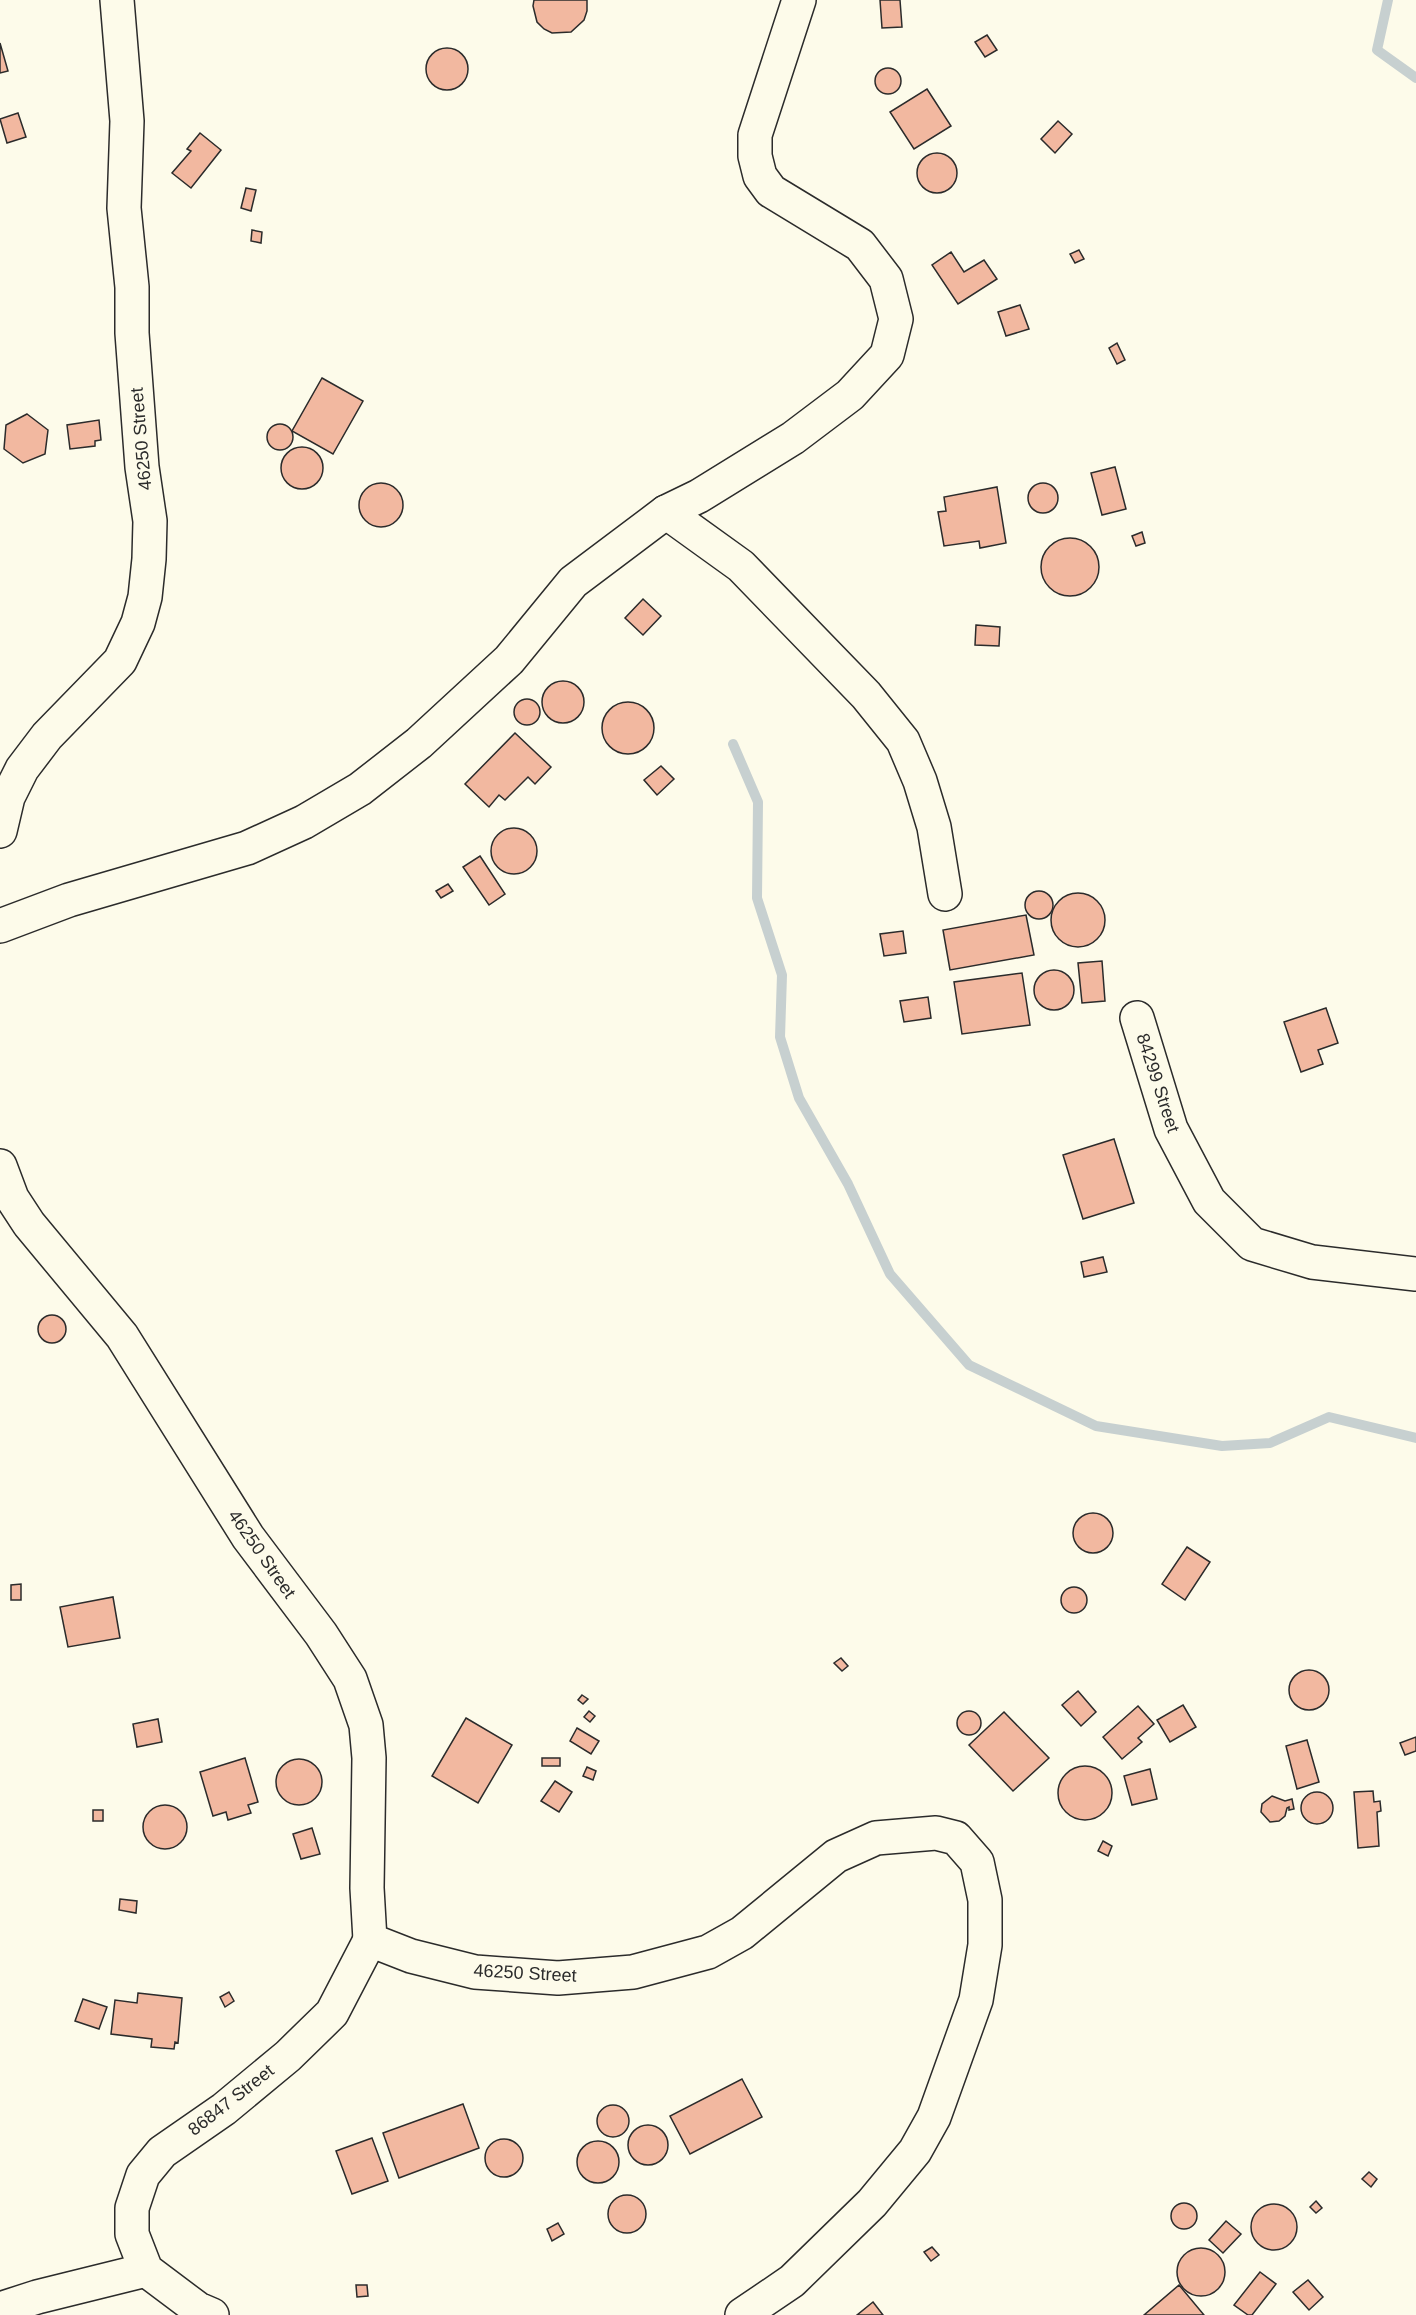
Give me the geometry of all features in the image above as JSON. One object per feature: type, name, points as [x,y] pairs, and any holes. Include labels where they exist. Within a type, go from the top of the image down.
[{"type":"street","name":"46250 Street","points":[[0,831],[8,797],[22,769],[47,736],[120,661],[138,623],[144,597],[149,559],[150,521],[142,467],[132,333],[132,287],[124,208],[127,120],[117,0]]},
{"type":"street","points":[[0,926],[69,900],[247,848],[304,822],[360,789],[419,743],[509,660],[573,582],[666,512],[699,495],[793,438],[850,395],[887,355],[896,319],[886,279],[860,245],[771,191],[760,176],[755,156],[755,135],[799,0]]},
{"type":"street","points":[[666,512],[741,566],[866,695],[903,741],[920,781],[934,827],[945,894]]},
{"type":"street","name":"84299 Street","points":[[1137,1018],[1171,1129],[1209,1201],[1252,1244],[1312,1262],[1416,1274]]},
{"type":"street","name":"46250 Street","points":[[0,1166],[12,1198],[29,1224],[122,1335],[248,1537],[321,1634],[350,1679],[366,1725],[369,1758],[367,1888],[370,1940],[411,1956],[475,1972],[558,1978],[633,1972],[708,1952],[742,1933],[836,1856],[876,1838],[936,1833],[956,1838],[977,1862],[985,1900],[985,1945],[976,2000],[934,2117],[915,2151],[872,2204],[792,2281],[742,2315]]},
{"type":"street","name":"86847 Street","points":[[146,2271],[132,2235],[132,2208],[143,2175],[162,2152],[224,2109],[288,2056],[332,2013],[370,1940]]},
{"type":"street","points":[[0,2309],[37,2297],[146,2271],[198,2309],[212,2315]]},
{"type":"building","points":[[534,0],[587,0],[587,11],[584,20],[571,32],[552,33],[537,22],[533,6]]},
{"type":"building","points":[[880,0],[900,0],[902,27],[882,28]]},
{"type":"building","points":[[987,35],[997,50],[985,57],[975,42]]},
{"type":"building","points":[[0,43],[8,71],[0,73]]},
{"type":"building","points":[[447,48],[462,54],[468,69],[462,84],[447,90],[432,84],[426,69],[432,54]]},
{"type":"building","points":[[888,68],[897,72],[901,81],[897,90],[888,94],[879,90],[875,81],[879,72]]},
{"type":"building","points":[[927,89],[951,126],[914,149],[890,112]]},
{"type":"building","points":[[18,113],[26,137],[7,143],[0,119]]},
{"type":"building","points":[[1058,121],[1072,134],[1055,153],[1041,139]]},
{"type":"building","points":[[200,133],[221,150],[191,188],[172,173],[191,151],[187,149]]},
{"type":"building","points":[[937,153],[945,154],[951,159],[956,165],[956,181],[951,187],[945,192],[937,193],[929,192],[923,187],[918,181],[917,173],[918,165],[923,159],[929,154]]},
{"type":"building","points":[[246,188],[256,190],[251,211],[241,208]]},
{"type":"building","points":[[252,230],[262,232],[261,243],[251,241]]},
{"type":"building","points":[[1079,250],[1084,259],[1075,263],[1070,254]]},
{"type":"building","points":[[951,252],[964,272],[984,260],[997,279],[958,304],[932,265]]},
{"type":"building","points":[[1020,305],[1029,329],[1006,336],[998,312]]},
{"type":"building","points":[[1117,343],[1125,360],[1117,364],[1109,348]]},
{"type":"building","points":[[322,378],[363,401],[333,454],[292,431]]},
{"type":"building","points":[[27,414],[48,430],[45,454],[23,463],[4,449],[6,425]]},
{"type":"building","points":[[99,420],[101,440],[95,441],[95,446],[70,449],[67,425]]},
{"type":"building","points":[[280,424],[289,428],[293,437],[289,446],[280,450],[271,446],[267,437],[271,428]]},
{"type":"building","points":[[302,447],[317,453],[323,468],[317,483],[302,489],[287,483],[281,468],[287,453]]},
{"type":"building","points":[[1115,467],[1126,509],[1102,515],[1091,473]]},
{"type":"building","points":[[381,483],[396,490],[403,505],[396,520],[381,527],[366,520],[359,505],[366,490]]},
{"type":"building","points":[[1043,483],[1054,487],[1058,498],[1054,509],[1043,513],[1032,509],[1028,498],[1032,487]]},
{"type":"building","points":[[997,487],[1006,543],[980,548],[979,541],[944,546],[938,512],[946,511],[944,497]]},
{"type":"building","points":[[1142,532],[1145,543],[1136,546],[1132,536]]},
{"type":"building","points":[[1070,538],[1086,543],[1094,551],[1099,567],[1094,583],[1086,591],[1070,596],[1054,591],[1046,583],[1041,567],[1046,551],[1054,543]]},
{"type":"building","points":[[643,599],[661,616],[643,635],[625,618]]},
{"type":"building","points":[[976,625],[1000,627],[999,646],[975,645]]},
{"type":"building","points":[[563,681],[571,682],[578,687],[583,694],[583,710],[578,717],[571,722],[563,723],[555,722],[548,717],[543,710],[542,702],[543,694],[548,687],[555,682]]},
{"type":"building","points":[[527,699],[536,703],[540,712],[536,721],[527,725],[518,721],[514,712],[518,703]]},
{"type":"building","points":[[628,702],[638,704],[646,710],[652,718],[654,728],[652,738],[646,746],[638,752],[628,754],[618,752],[610,746],[604,738],[602,728],[604,718],[610,710],[618,704]]},
{"type":"building","points":[[515,733],[551,767],[535,784],[528,777],[505,800],[499,795],[489,807],[465,784]]},
{"type":"building","points":[[661,766],[674,779],[657,795],[644,780]]},
{"type":"building","points":[[519,828],[531,834],[536,842],[536,860],[531,868],[523,873],[509,874],[501,871],[494,864],[491,846],[494,838],[501,831]]},
{"type":"building","points":[[480,856],[505,894],[489,905],[463,867]]},
{"type":"building","points":[[448,884],[453,891],[441,898],[436,891]]},
{"type":"building","points":[[1039,891],[1049,895],[1053,905],[1049,915],[1039,919],[1029,915],[1025,905],[1029,895]]},
{"type":"building","points":[[1078,893],[1088,895],[1097,901],[1103,910],[1105,920],[1103,930],[1097,939],[1088,945],[1078,947],[1068,945],[1059,939],[1053,930],[1051,920],[1053,910],[1059,901],[1068,895]]},
{"type":"building","points":[[1026,915],[1034,955],[950,970],[943,930]]},
{"type":"building","points":[[903,931],[906,953],[884,956],[880,934]]},
{"type":"building","points":[[1102,961],[1105,1001],[1082,1003],[1078,963]]},
{"type":"building","points":[[1054,970],[1068,976],[1074,990],[1068,1004],[1054,1010],[1040,1004],[1034,990],[1040,976]]},
{"type":"building","points":[[1022,973],[1030,1025],[962,1034],[954,982]]},
{"type":"building","points":[[928,997],[931,1018],[904,1022],[900,1001]]},
{"type":"building","points":[[1326,1008],[1338,1043],[1318,1050],[1323,1064],[1301,1072],[1284,1022]]},
{"type":"building","points":[[1114,1139],[1134,1203],[1083,1219],[1063,1155]]},
{"type":"building","points":[[1103,1257],[1107,1272],[1084,1277],[1081,1262]]},
{"type":"building","points":[[52,1315],[62,1319],[66,1329],[62,1339],[52,1343],[42,1339],[38,1329],[42,1319]]},
{"type":"building","points":[[1093,1513],[1101,1514],[1107,1519],[1112,1525],[1112,1541],[1107,1547],[1101,1552],[1093,1553],[1085,1552],[1079,1547],[1074,1541],[1073,1533],[1074,1525],[1079,1519],[1085,1514]]},
{"type":"building","points":[[1187,1547],[1210,1562],[1185,1600],[1162,1584]]},
{"type":"building","points":[[21,1584],[21,1600],[11,1600],[11,1585]]},
{"type":"building","points":[[1074,1587],[1083,1591],[1087,1600],[1083,1609],[1074,1613],[1065,1609],[1061,1600],[1065,1591]]},
{"type":"building","points":[[113,1597],[120,1638],[68,1647],[60,1607]]},
{"type":"building","points":[[841,1658],[848,1666],[842,1671],[834,1663]]},
{"type":"building","points":[[1309,1670],[1317,1671],[1323,1676],[1328,1682],[1328,1698],[1323,1704],[1317,1709],[1309,1710],[1301,1709],[1295,1704],[1290,1698],[1289,1690],[1290,1682],[1295,1676],[1301,1671]]},
{"type":"building","points":[[1078,1691],[1096,1712],[1081,1726],[1062,1705]]},
{"type":"building","points":[[582,1695],[588,1699],[583,1704],[578,1700]]},
{"type":"building","points":[[1183,1705],[1196,1727],[1170,1742],[1157,1720]]},
{"type":"building","points":[[1138,1706],[1154,1724],[1138,1738],[1142,1742],[1122,1759],[1103,1737]]},
{"type":"building","points":[[589,1711],[595,1716],[590,1722],[584,1717]]},
{"type":"building","points":[[969,1711],[978,1714],[981,1723],[978,1732],[969,1735],[960,1732],[957,1723],[960,1714]]},
{"type":"building","points":[[1004,1712],[1049,1758],[1013,1791],[969,1745]]},
{"type":"building","points":[[466,1718],[512,1745],[478,1803],[432,1776]]},
{"type":"building","points":[[158,1719],[162,1742],[137,1747],[133,1724]]},
{"type":"building","points":[[577,1728],[599,1741],[591,1754],[570,1741]]},
{"type":"building","points":[[1416,1737],[1416,1751],[1405,1755],[1400,1743]]},
{"type":"building","points":[[1307,1740],[1319,1782],[1297,1789],[1286,1746]]},
{"type":"building","points":[[245,1758],[258,1802],[248,1805],[251,1813],[228,1820],[226,1812],[213,1816],[200,1772]]},
{"type":"building","points":[[542,1758],[560,1758],[560,1766],[542,1766]]},
{"type":"building","points":[[299,1759],[308,1760],[316,1765],[321,1773],[321,1791],[316,1799],[308,1804],[299,1805],[290,1804],[282,1799],[277,1791],[276,1782],[277,1773],[282,1765],[290,1760]]},
{"type":"building","points":[[1080,1766],[1090,1766],[1100,1770],[1108,1778],[1112,1793],[1108,1808],[1100,1816],[1090,1820],[1080,1820],[1070,1816],[1062,1808],[1058,1798],[1058,1788],[1062,1778],[1070,1770]]},
{"type":"building","points":[[587,1767],[596,1771],[593,1780],[583,1776]]},
{"type":"building","points":[[1150,1769],[1157,1799],[1132,1805],[1124,1776]]},
{"type":"building","points":[[555,1781],[572,1792],[559,1812],[541,1801]]},
{"type":"building","points":[[1373,1791],[1374,1802],[1380,1801],[1381,1811],[1377,1812],[1379,1846],[1358,1848],[1354,1792]]},
{"type":"building","points":[[1317,1792],[1328,1797],[1333,1808],[1328,1819],[1317,1824],[1306,1819],[1301,1808],[1306,1797]]},
{"type":"building","points":[[1272,1796],[1285,1801],[1292,1799],[1294,1809],[1287,1808],[1285,1816],[1279,1821],[1270,1822],[1261,1812],[1262,1804]]},
{"type":"building","points":[[165,1805],[180,1812],[187,1827],[180,1842],[165,1849],[150,1842],[143,1827],[150,1812]]},
{"type":"building","points":[[93,1810],[103,1810],[103,1821],[93,1821]]},
{"type":"building","points":[[312,1828],[320,1854],[301,1859],[293,1834]]},
{"type":"building","points":[[1103,1841],[1112,1846],[1108,1856],[1098,1851]]},
{"type":"building","points":[[120,1899],[137,1901],[136,1913],[119,1910]]},
{"type":"building","points":[[229,1992],[234,2001],[225,2007],[220,1997]]},
{"type":"building","points":[[138,1993],[182,1998],[178,2043],[175,2042],[174,2049],[151,2047],[152,2039],[111,2034],[115,2000],[137,2003]]},
{"type":"building","points":[[83,1999],[107,2007],[99,2029],[75,2021]]},
{"type":"building","points":[[742,2079],[762,2117],[690,2154],[670,2116]]},
{"type":"building","points":[[463,2104],[479,2148],[399,2178],[383,2133]]},
{"type":"building","points":[[613,2105],[624,2110],[629,2121],[624,2132],[613,2137],[602,2132],[597,2121],[602,2110]]},
{"type":"building","points":[[648,2125],[662,2131],[668,2145],[662,2159],[648,2165],[634,2159],[628,2145],[634,2131]]},
{"type":"building","points":[[372,2138],[388,2181],[352,2194],[336,2151]]},
{"type":"building","points":[[504,2139],[517,2145],[523,2158],[517,2171],[504,2177],[491,2171],[485,2158],[491,2145]]},
{"type":"building","points":[[598,2141],[606,2142],[613,2147],[618,2154],[618,2170],[613,2177],[606,2182],[598,2183],[590,2182],[583,2177],[578,2170],[577,2162],[578,2154],[583,2147],[590,2142]]},
{"type":"building","points":[[1369,2172],[1377,2179],[1371,2187],[1362,2179]]},
{"type":"building","points":[[627,2195],[640,2201],[646,2214],[640,2227],[627,2233],[614,2227],[608,2214],[614,2201]]},
{"type":"building","points":[[1316,2201],[1322,2208],[1316,2213],[1310,2207]]},
{"type":"building","points":[[1184,2203],[1193,2207],[1197,2216],[1193,2225],[1184,2229],[1175,2225],[1171,2216],[1175,2207]]},
{"type":"building","points":[[1274,2204],[1290,2211],[1297,2227],[1290,2243],[1274,2250],[1258,2243],[1251,2227],[1258,2211]]},
{"type":"building","points":[[1226,2221],[1241,2234],[1223,2253],[1209,2240]]},
{"type":"building","points":[[558,2223],[564,2234],[552,2241],[547,2229]]},
{"type":"building","points":[[932,2247],[939,2255],[931,2261],[924,2252]]},
{"type":"building","points":[[1201,2248],[1218,2255],[1225,2272],[1218,2289],[1201,2296],[1184,2289],[1177,2272],[1184,2255]]},
{"type":"building","points":[[1260,2272],[1276,2284],[1252,2315],[1248,2315],[1234,2305]]},
{"type":"building","points":[[1308,2280],[1323,2297],[1309,2310],[1293,2292]]},
{"type":"building","points":[[356,2285],[367,2285],[368,2296],[357,2297]]},
{"type":"building","points":[[1179,2285],[1204,2315],[1144,2315]]},
{"type":"building","points":[[873,2302],[883,2315],[857,2315]]},
{"type":"waterway","points":[[1388,0],[1377,50],[1416,78]]},
{"type":"waterway","points":[[733,744],[758,802],[757,898],[782,975],[780,1037],[799,1098],[848,1184],[890,1274],[969,1365],[1096,1426],[1222,1446],[1270,1443],[1329,1417],[1416,1438]]}]
